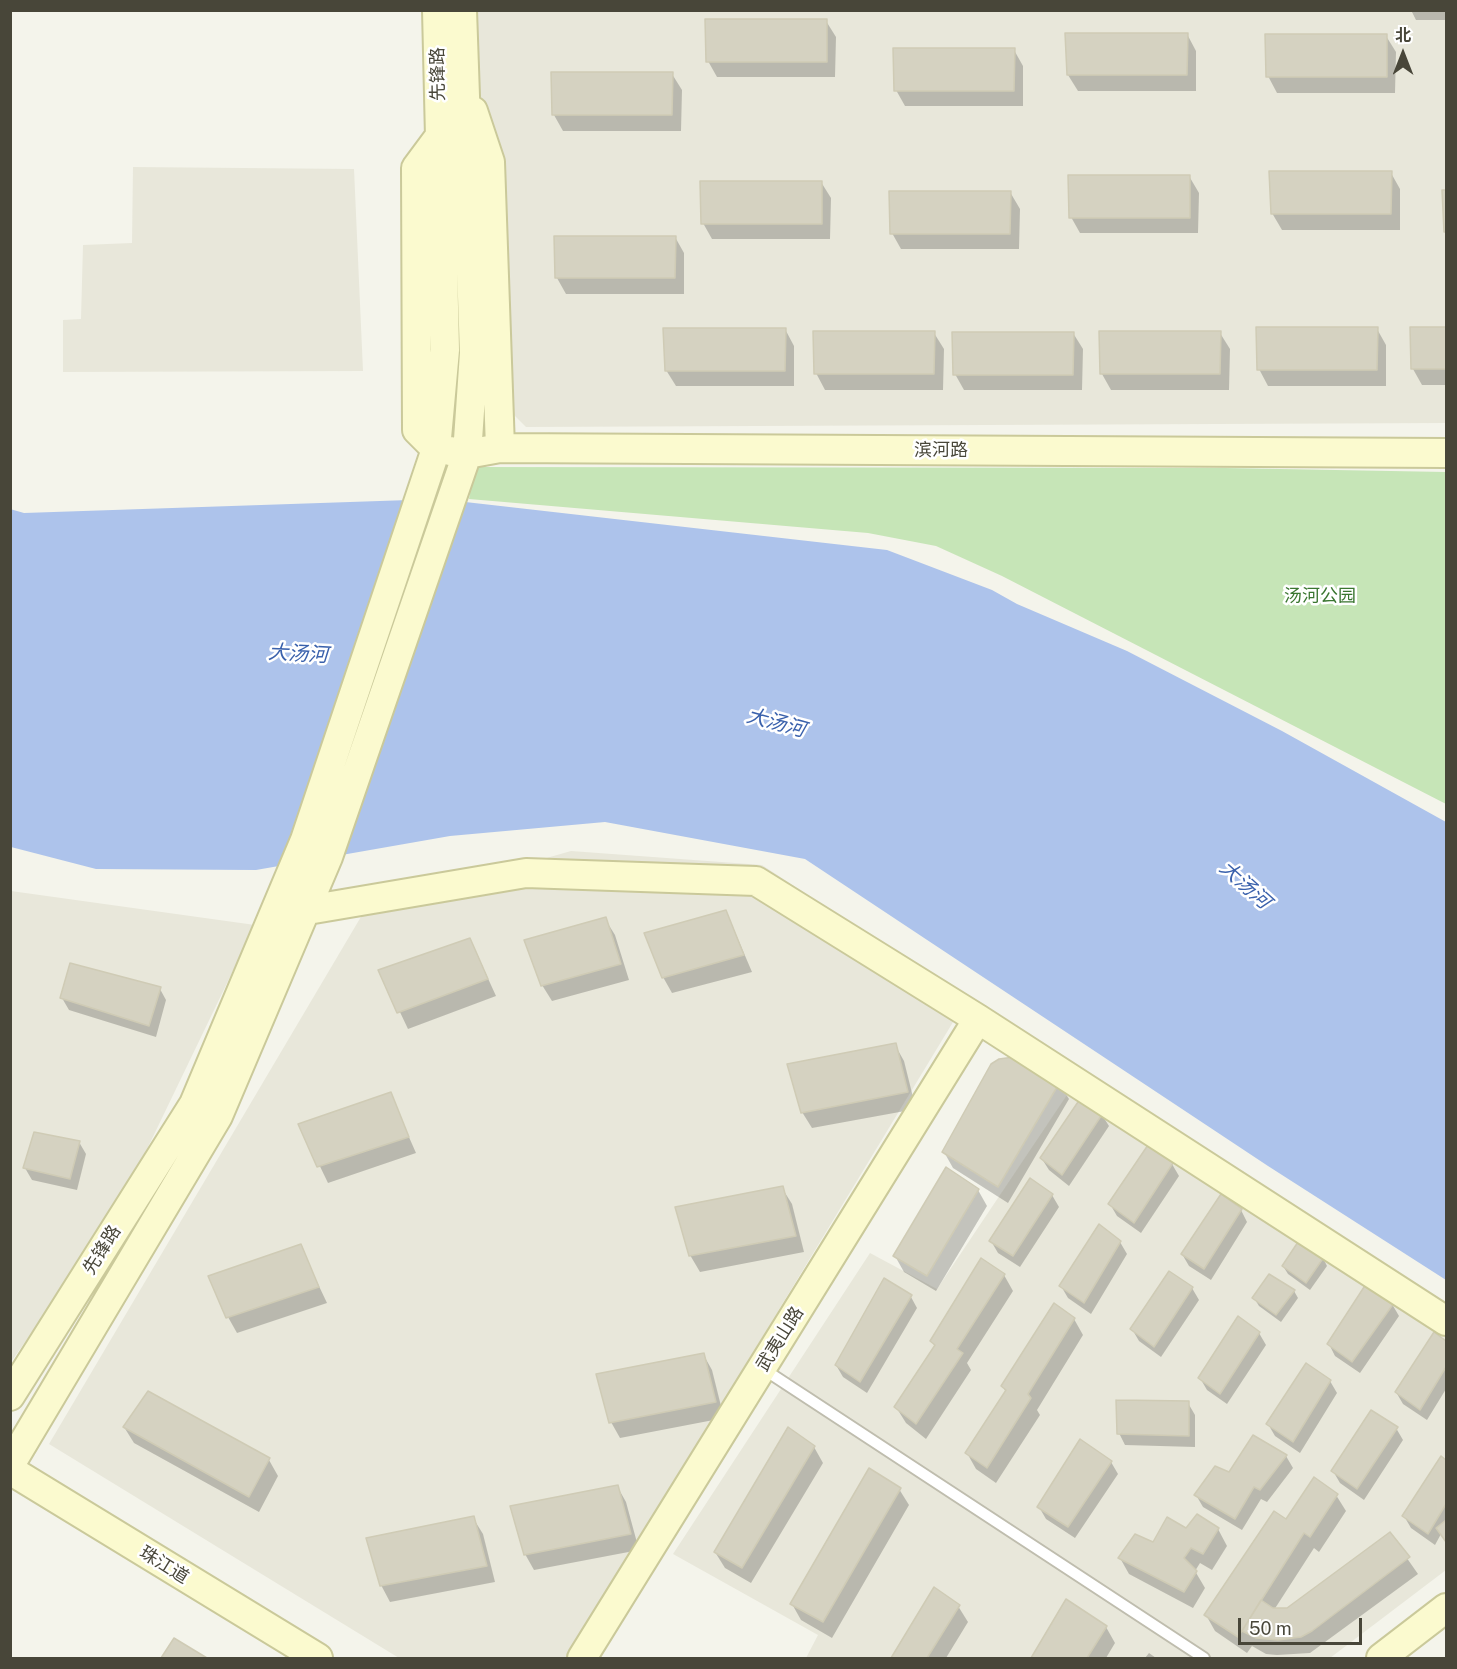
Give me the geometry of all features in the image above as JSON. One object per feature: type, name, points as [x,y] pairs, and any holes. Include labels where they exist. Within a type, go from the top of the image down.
[{"type":"street","name":"先锋路","points":[[10,1396],[194,1104],[305,840],[436,449],[445,350],[437,10]]},
{"type":"street","points":[[10,1465],[218,1116],[328,857],[467,454],[474,353],[462,10]]},
{"type":"street","points":[[463,80],[490,162],[500,448]]},
{"type":"street","name":"滨河路","points":[[436,449],[467,454],[500,448],[1446,453]]},
{"type":"street","points":[[273,915],[526,873],[756,881],[978,1019],[1446,1320]]},
{"type":"street","name":"武夷山路","points":[[582,1659],[978,1019]]},
{"type":"street","name":"珠江道","points":[[10,1470],[318,1659]]},
{"type":"street","points":[[1381,1659],[1446,1608]]},
{"type":"lane","points":[[771,1374],[1204,1659]]},
{"type":"shaded area","points":[[477,11],[1446,11],[1446,423],[526,427],[505,406],[480,100]]},
{"type":"shaded area","points":[[133,167],[354,169],[363,371],[63,372],[63,320],[81,319],[83,245],[132,243]]},
{"type":"shaded area","points":[[571,851],[762,865],[967,999],[568,1658],[399,1658],[49,1444],[365,910]]},
{"type":"shaded area","points":[[11,891],[255,925],[135,1174],[60,1292],[11,1362]]},
{"type":"shaded area","points":[[1083,1071],[1446,1309],[1446,1570],[1330,1658],[806,1658],[818,1635],[673,1554],[870,1253],[937,1289]]},
{"type":"green space","name":"汤河公园","points":[[474,467],[1225,468],[1446,472],[1446,804],[1002,576],[936,546],[868,533],[469,499]]},
{"type":"water","name":"大汤河","points":[[439,499],[887,550],[992,590],[1017,604],[1127,651],[1282,731],[1446,822],[1446,1280],[1268,1166],[805,859],[605,822],[450,836],[256,870],[96,869],[11,847],[10,509],[24,513]]},
{"type":"building","points":[[705,19],[827,19],[827,62],[706,62]]},
{"type":"building","points":[[1065,33],[1188,33],[1187,75],[1067,75]]},
{"type":"building","points":[[1265,34],[1387,34],[1387,77],[1266,77]]},
{"type":"building","points":[[893,48],[1015,48],[1014,91],[894,91]]},
{"type":"building","points":[[551,72],[673,72],[672,115],[552,115]]},
{"type":"building","points":[[1269,171],[1392,171],[1391,214],[1271,214]]},
{"type":"building","points":[[1068,175],[1190,175],[1190,218],[1069,218]]},
{"type":"building","points":[[700,181],[822,181],[822,224],[701,224]]},
{"type":"building","points":[[1442,190],[1446,190],[1446,232],[1444,232]]},
{"type":"building","points":[[889,191],[1011,191],[1010,234],[890,234]]},
{"type":"building","points":[[554,236],[676,236],[675,278],[555,278]]},
{"type":"building","points":[[1256,327],[1378,327],[1377,370],[1257,370]]},
{"type":"building","points":[[1410,327],[1446,327],[1446,369],[1411,369]]},
{"type":"building","points":[[663,328],[786,328],[785,371],[665,371]]},
{"type":"building","points":[[813,331],[935,331],[934,374],[814,374]]},
{"type":"building","points":[[1099,331],[1221,331],[1220,374],[1100,374]]},
{"type":"building","points":[[952,332],[1074,332],[1073,375],[953,375]]},
{"type":"building","points":[[726,910],[744,955],[662,978],[644,933]]},
{"type":"building","points":[[606,917],[621,964],[541,986],[524,940]]},
{"type":"building","points":[[470,938],[488,979],[397,1013],[378,970]]},
{"type":"building","points":[[70,963],[161,987],[149,1026],[60,998]]},
{"type":"building","points":[[896,1043],[908,1092],[801,1113],[787,1064]]},
{"type":"building","points":[[1014,1057],[1060,1082],[998,1187],[942,1152],[991,1064],[999,1059]]},
{"type":"building","points":[[391,1092],[409,1137],[317,1167],[298,1124]]},
{"type":"building","points":[[1080,1099],[1103,1113],[1062,1175],[1040,1158]]},
{"type":"building","points":[[34,1132],[80,1141],[70,1179],[23,1168]]},
{"type":"building","points":[[1148,1145],[1173,1163],[1134,1223],[1108,1204]]},
{"type":"building","points":[[946,1167],[979,1189],[927,1276],[893,1256]]},
{"type":"building","points":[[1030,1178],[1053,1194],[1013,1256],[989,1241]]},
{"type":"building","points":[[783,1186],[796,1236],[689,1256],[675,1207]]},
{"type":"building","points":[[1221,1194],[1242,1209],[1204,1269],[1181,1254]]},
{"type":"building","points":[[1099,1224],[1121,1241],[1084,1303],[1059,1286]]},
{"type":"building","points":[[1298,1242],[1324,1257],[1306,1283],[1282,1266]]},
{"type":"building","points":[[301,1244],[319,1287],[226,1318],[208,1276]]},
{"type":"building","points":[[981,1258],[1005,1274],[957,1349],[963,1353],[916,1424],[894,1407],[935,1345],[930,1341]]},
{"type":"building","points":[[1169,1271],[1193,1287],[1154,1347],[1130,1329]]},
{"type":"building","points":[[1269,1274],[1295,1290],[1276,1315],[1252,1298]]},
{"type":"building","points":[[884,1278],[912,1295],[860,1382],[835,1365]]},
{"type":"building","points":[[1366,1284],[1394,1303],[1352,1362],[1327,1344]]},
{"type":"building","points":[[1054,1303],[1075,1318],[1028,1394],[1031,1398],[987,1468],[965,1453],[1006,1390],[1001,1386]]},
{"type":"building","points":[[1238,1316],[1260,1332],[1220,1394],[1198,1378]]},
{"type":"building","points":[[1434,1332],[1446,1341],[1446,1367],[1420,1410],[1395,1392]]},
{"type":"building","points":[[704,1353],[716,1402],[609,1423],[596,1374]]},
{"type":"building","points":[[1306,1363],[1331,1380],[1293,1442],[1266,1424]]},
{"type":"building","points":[[148,1391],[270,1458],[249,1497],[123,1427]]},
{"type":"building","points":[[1116,1400],[1189,1401],[1189,1436],[1117,1434]]},
{"type":"building","points":[[1371,1410],[1398,1427],[1357,1489],[1331,1471]]},
{"type":"building","points":[[788,1427],[815,1446],[742,1568],[714,1552]]},
{"type":"building","points":[[1253,1435],[1287,1455],[1260,1490],[1254,1487],[1235,1519],[1194,1495],[1215,1466],[1229,1472]]},
{"type":"building","points":[[1080,1439],[1112,1461],[1068,1527],[1037,1507]]},
{"type":"building","points":[[1441,1456],[1446,1460],[1446,1504],[1428,1534],[1402,1516]]},
{"type":"building","points":[[869,1468],[901,1488],[823,1622],[790,1604]]},
{"type":"building","points":[[1314,1477],[1338,1494],[1310,1537],[1304,1533],[1238,1637],[1204,1615],[1274,1511],[1286,1519]]},
{"type":"building","points":[[618,1485],[631,1534],[524,1555],[510,1506]]},
{"type":"building","points":[[1197,1514],[1219,1528],[1203,1554],[1191,1548],[1184,1558],[1197,1571],[1184,1592],[1118,1558],[1135,1534],[1153,1542],[1167,1517],[1186,1528]]},
{"type":"building","points":[[474,1516],[487,1566],[380,1586],[366,1538]]},
{"type":"building","points":[[1446,1520],[1446,1542],[1436,1528]]},
{"type":"building","points":[[1390,1532],[1410,1557],[1312,1631],[1301,1637],[1278,1640],[1256,1638],[1242,1631],[1261,1600],[1273,1608],[1287,1608]]},
{"type":"building","points":[[934,1587],[960,1605],[927,1658],[891,1658]]},
{"type":"building","points":[[1066,1599],[1107,1626],[1087,1658],[1031,1658]]},
{"type":"building","points":[[174,1638],[207,1658],[161,1658]]}]
